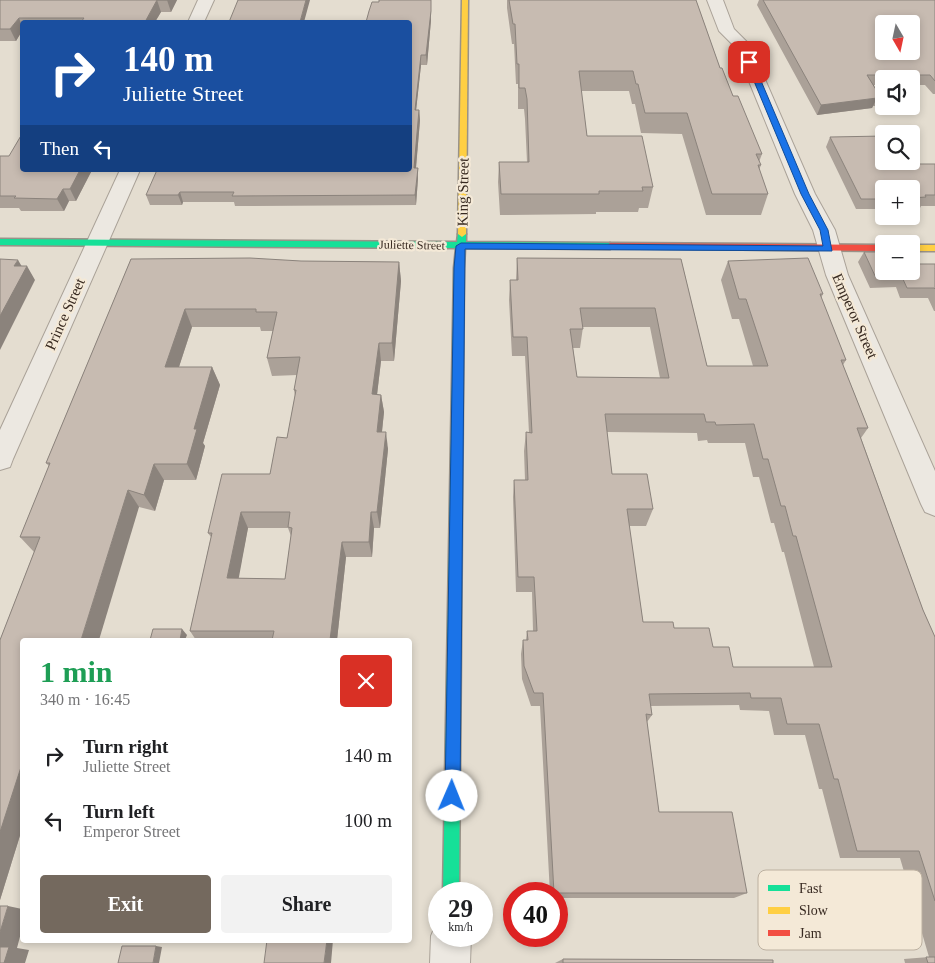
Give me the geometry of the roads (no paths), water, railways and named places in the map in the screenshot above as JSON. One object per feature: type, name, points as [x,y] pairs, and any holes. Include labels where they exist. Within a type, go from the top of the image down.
[{"type":"street","points":[[197,20],[206,0]]},
{"type":"street","name":"King Street","points":[[451,882],[459,268],[463,222],[465,0]]},
{"type":"street","name":"Emperor Street","points":[[715,0],[727,31],[745,38],[805,194],[824,230],[837,276],[855,313],[935,504]]},
{"type":"street","name":"Prince Street","points":[[0,459],[129,172]]},
{"type":"street","name":"Juliette Street","points":[[0,242],[875,248]]},
{"type":"street","points":[[920,248],[935,248]]},
{"type":"street","points":[[450,963],[451,947]]}]
